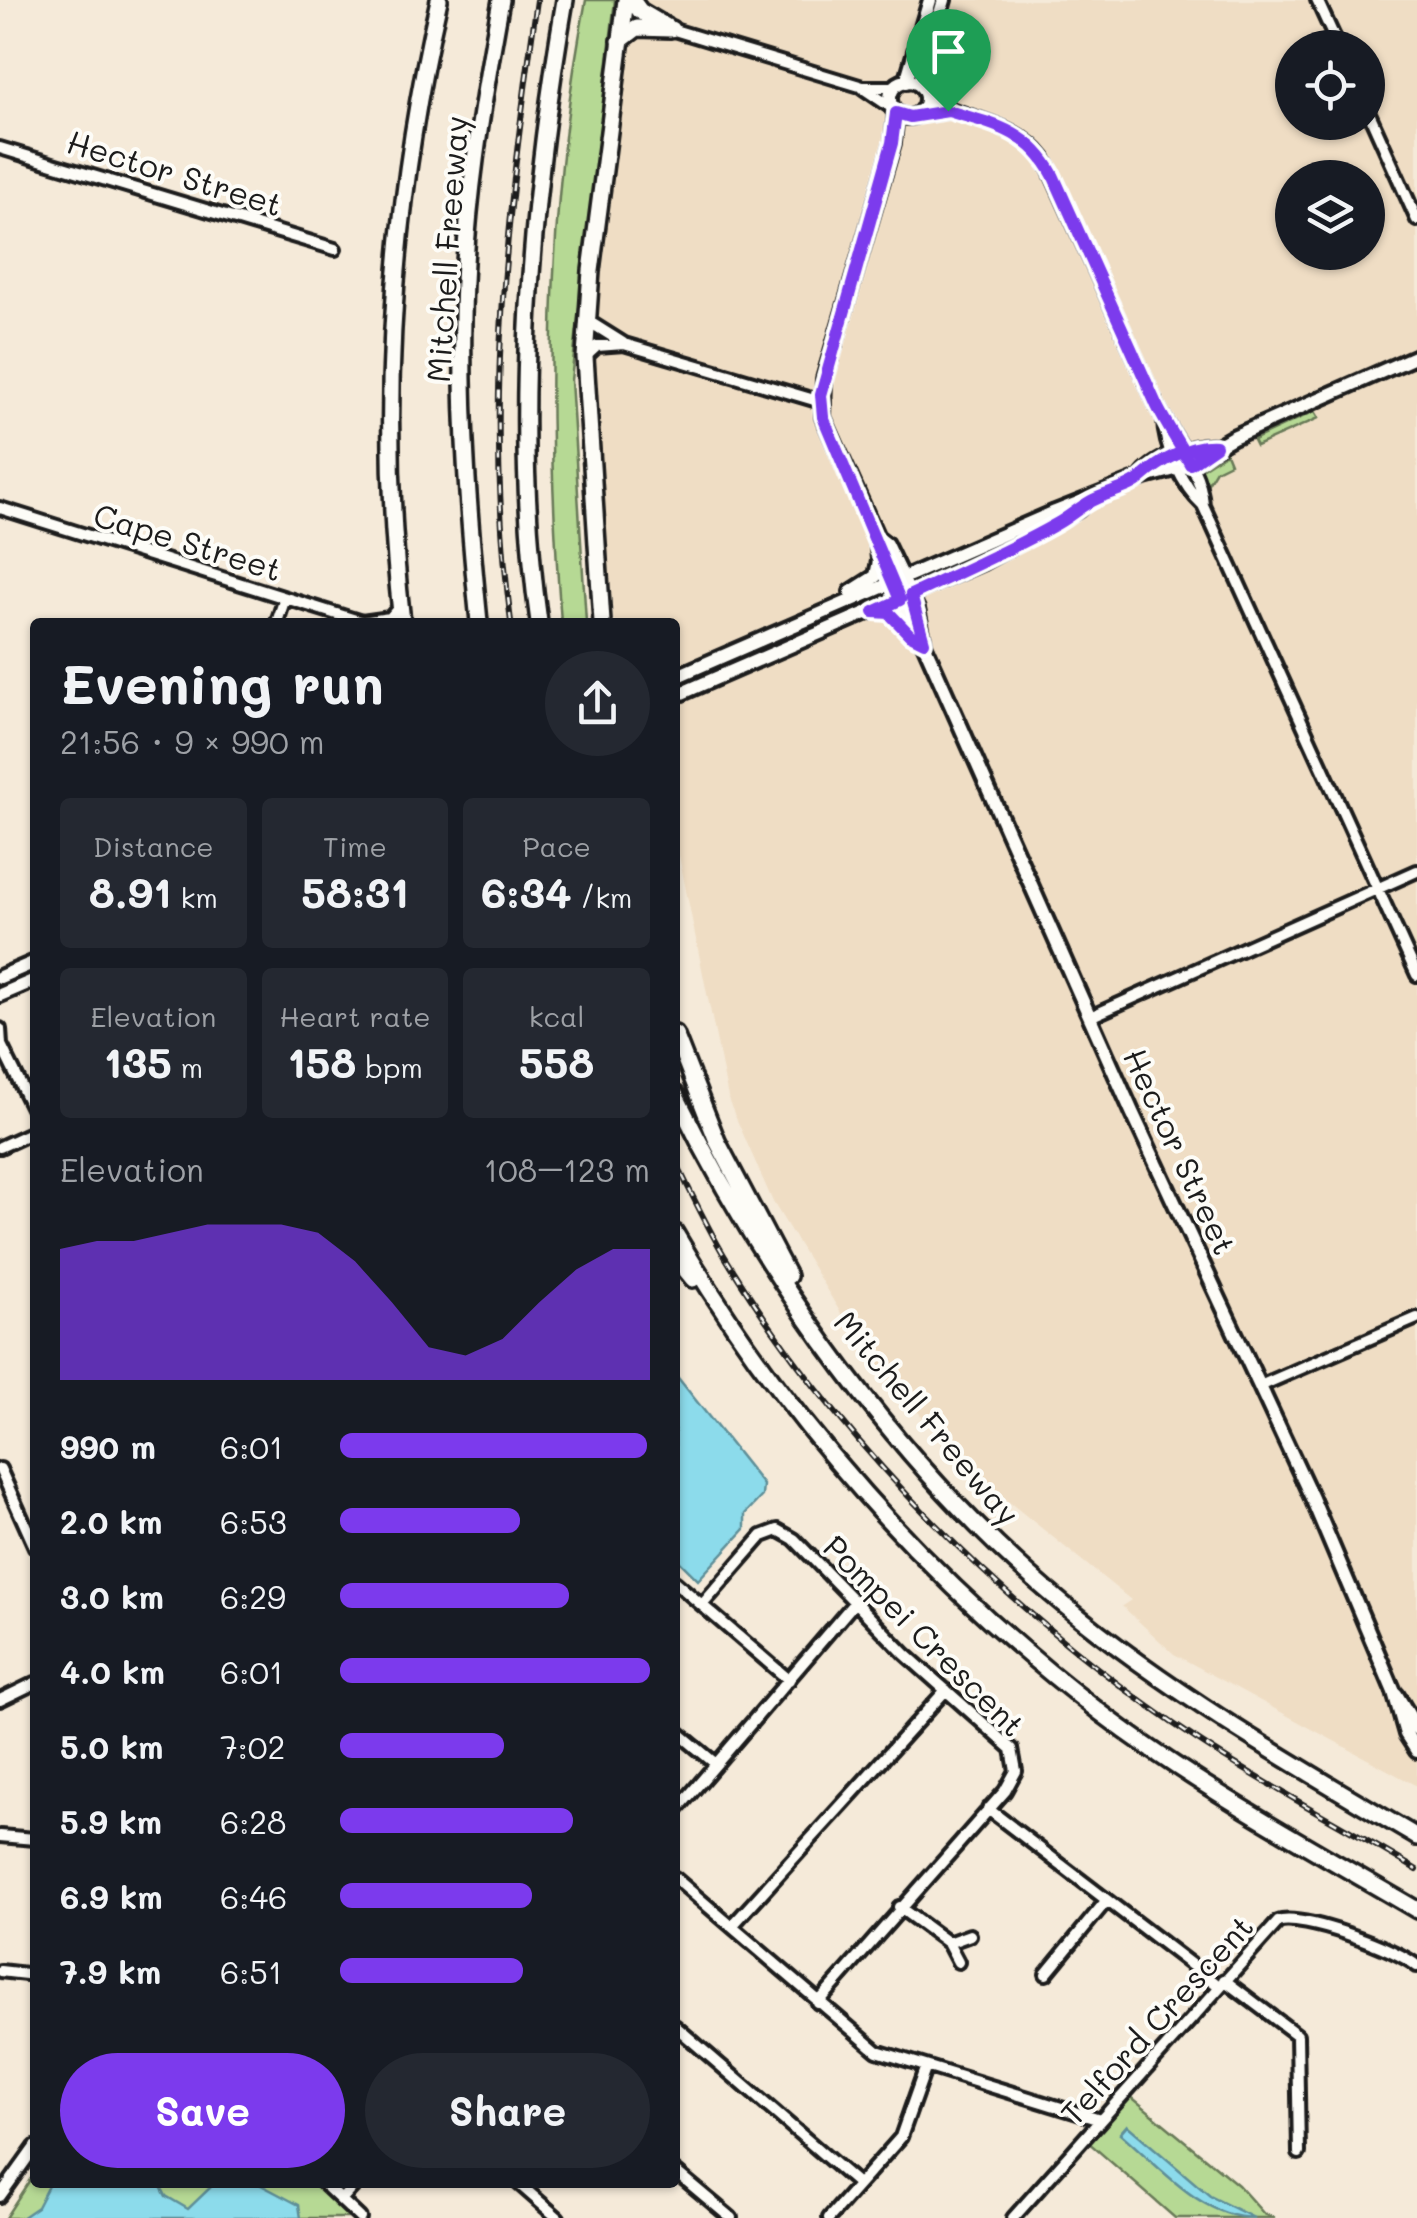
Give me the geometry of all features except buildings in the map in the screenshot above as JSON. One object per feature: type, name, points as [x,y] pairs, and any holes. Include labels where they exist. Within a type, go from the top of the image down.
[{"type":"highway","points":[[402,618],[392,529],[388,396],[394,276],[416,99],[438,0]]},
{"type":"highway","name":"Mitchell Freeway","points":[[478,618],[466,480],[462,314],[476,144],[502,0]]},
{"type":"highway","points":[[539,618],[529,471],[530,336],[546,127],[564,0]]},
{"type":"highway","points":[[629,0],[671,29]]},
{"type":"highway","points":[[602,618],[585,357],[620,41],[629,0]]},
{"type":"highway","points":[[620,41],[638,28],[671,29]]},
{"type":"highway","points":[[680,1047],[717,1141],[816,1328]]},
{"type":"highway","name":"Mitchell Freeway","points":[[680,1103],[746,1228],[816,1328],[942,1485],[1061,1602],[1203,1708],[1417,1837]]},
{"type":"highway","points":[[680,1241],[774,1386],[940,1578],[1160,1754],[1417,1910]]},
{"type":"highway","points":[[680,1263],[734,1329]]},
{"type":"main road","points":[[903,113],[930,0]]},
{"type":"main road","points":[[821,402],[892,143],[944,0]]},
{"type":"main road","points":[[680,694],[905,598],[1044,530],[1089,502],[1141,478],[1146,469],[1182,460],[1201,445],[1216,446],[1415,353]]},
{"type":"main road","name":"Hector Street","points":[[821,402],[877,537],[886,544],[897,581],[922,623],[922,636],[1090,1018],[1260,1386],[1394,1692],[1417,1730]]},
{"type":"main road","points":[[680,676],[1054,512],[1089,502]]},
{"type":"main road","name":"Hector Street","points":[[877,537],[874,548],[879,560],[897,581]]},
{"type":"main road","points":[[836,608],[876,576],[879,560]]},
{"type":"main road","points":[[874,612],[889,613],[910,635],[922,636]]},
{"type":"main road","points":[[0,977],[30,964]]},
{"type":"main road","points":[[0,995],[30,982]]},
{"type":"main road","name":"Hector Street","points":[[1394,1692],[1406,1734],[1417,1751]]},
{"type":"street","points":[[1318,0],[1331,30]]},
{"type":"street","points":[[671,29],[862,87],[903,113],[948,111]]},
{"type":"street","points":[[862,87],[911,88],[948,111],[1012,132],[1036,146],[1053,175],[1182,460],[1202,491],[1203,505],[1417,975]]},
{"type":"street","points":[[1381,140],[1417,220]]},
{"type":"street","name":"Hector Street","points":[[0,148],[335,249]]},
{"type":"street","points":[[587,318],[600,332],[624,344],[821,402]]},
{"type":"street","points":[[585,357],[597,346],[624,344]]},
{"type":"street","name":"Cape Street","points":[[0,508],[349,618]]},
{"type":"street","points":[[278,618],[285,598]]},
{"type":"street","name":"Cape Street","points":[[390,618],[400,605]]},
{"type":"street","points":[[1090,1018],[1417,871]]},
{"type":"street","points":[[0,1028],[1,1044],[30,1104]]},
{"type":"street","points":[[0,1147],[30,1134]]},
{"type":"street","points":[[1260,1386],[1417,1318]]},
{"type":"street","points":[[0,1469],[30,1536]]},
{"type":"street","name":"Pompei Crescent","points":[[702,1606],[762,1536],[778,1530],[794,1539],[946,1690],[1012,1749],[1016,1771],[988,1809],[818,2003]]},
{"type":"street","points":[[680,1586],[789,1680]]},
{"type":"street","points":[[680,1806],[855,1602]]},
{"type":"street","points":[[0,1700],[30,1685]]},
{"type":"street","points":[[732,1926],[946,1690]]},
{"type":"street","points":[[680,1734],[716,1764]]},
{"type":"street","points":[[988,1809],[1107,1900],[1297,2035],[1299,2153]]},
{"type":"street","points":[[0,1839],[30,1841]]},
{"type":"street","points":[[680,1882],[876,2051],[1100,2120]]},
{"type":"street","points":[[1046,1974],[1107,1900]]},
{"type":"street","points":[[899,1907],[948,1943],[958,1962]]},
{"type":"street","name":"Telford Crescent","points":[[1013,2218],[1269,1929],[1296,1918],[1396,1954],[1417,1966]]},
{"type":"street","points":[[948,1943],[970,1935]]},
{"type":"street","points":[[0,1972],[30,1975]]},
{"type":"street","points":[[680,2030],[858,2184]]},
{"type":"street","points":[[829,2218],[902,2138],[925,2069]]},
{"type":"street","points":[[0,2196],[30,2154]]},
{"type":"street","points":[[680,2174],[731,2218]]},
{"type":"street","points":[[329,2188],[360,2218]]},
{"type":"street","points":[[342,2200],[352,2188]]},
{"type":"street","points":[[524,2188],[558,2218]]},
{"type":"shaded area","points":[[632,0],[1417,0],[1417,1786],[1174,1654],[1122,1606],[1131,1600],[988,1485],[872,1364],[773,1202],[729,1102],[680,861],[680,618],[614,618],[593,428],[593,307]]},
{"type":"green space","points":[[586,0],[615,0],[571,380],[586,618],[561,618],[551,388],[556,232],[573,77]]},
{"type":"green space","points":[[1315,411],[1319,418],[1256,446],[1253,440]]},
{"type":"green space","points":[[1226,453],[1230,463],[1216,470],[1207,485],[1201,469]]},
{"type":"green space","points":[[1129,2095],[1238,2185],[1264,2214],[1275,2218],[1175,2218],[1088,2142]]},
{"type":"green space","points":[[30,2180],[30,2188],[319,2188],[352,2218],[5,2218]]},
{"type":"water","points":[[680,1380],[763,1485],[762,1496],[745,1514],[745,1529],[698,1580],[680,1562]]},
{"type":"water","points":[[1127,2125],[1210,2196],[1254,2218],[1216,2209],[1181,2188],[1120,2133]]},
{"type":"water","points":[[47,2188],[162,2188],[166,2196],[188,2209],[210,2188],[267,2188],[299,2205],[301,2218],[21,2218],[37,2207]]},
{"type":"railway","points":[[511,618],[499,464],[502,310],[516,157],[537,0]]},
{"type":"railway","points":[[680,1171],[724,1255],[821,1394],[875,1460],[996,1582],[1060,1638],[1196,1739],[1417,1870]]},
{"type":"route","points":[[948,111],[910,117],[896,113],[892,143],[821,395],[823,417],[877,537],[874,548],[879,560],[900,600],[874,612],[898,618],[910,635],[924,642],[922,623],[911,595],[1059,522],[1089,502],[1141,478],[1146,469],[1174,458],[1184,452],[1201,445],[1216,446],[1207,456],[1190,464],[1184,452],[1172,426],[1157,406],[1053,175],[1036,146],[1012,132],[948,111]]}]
